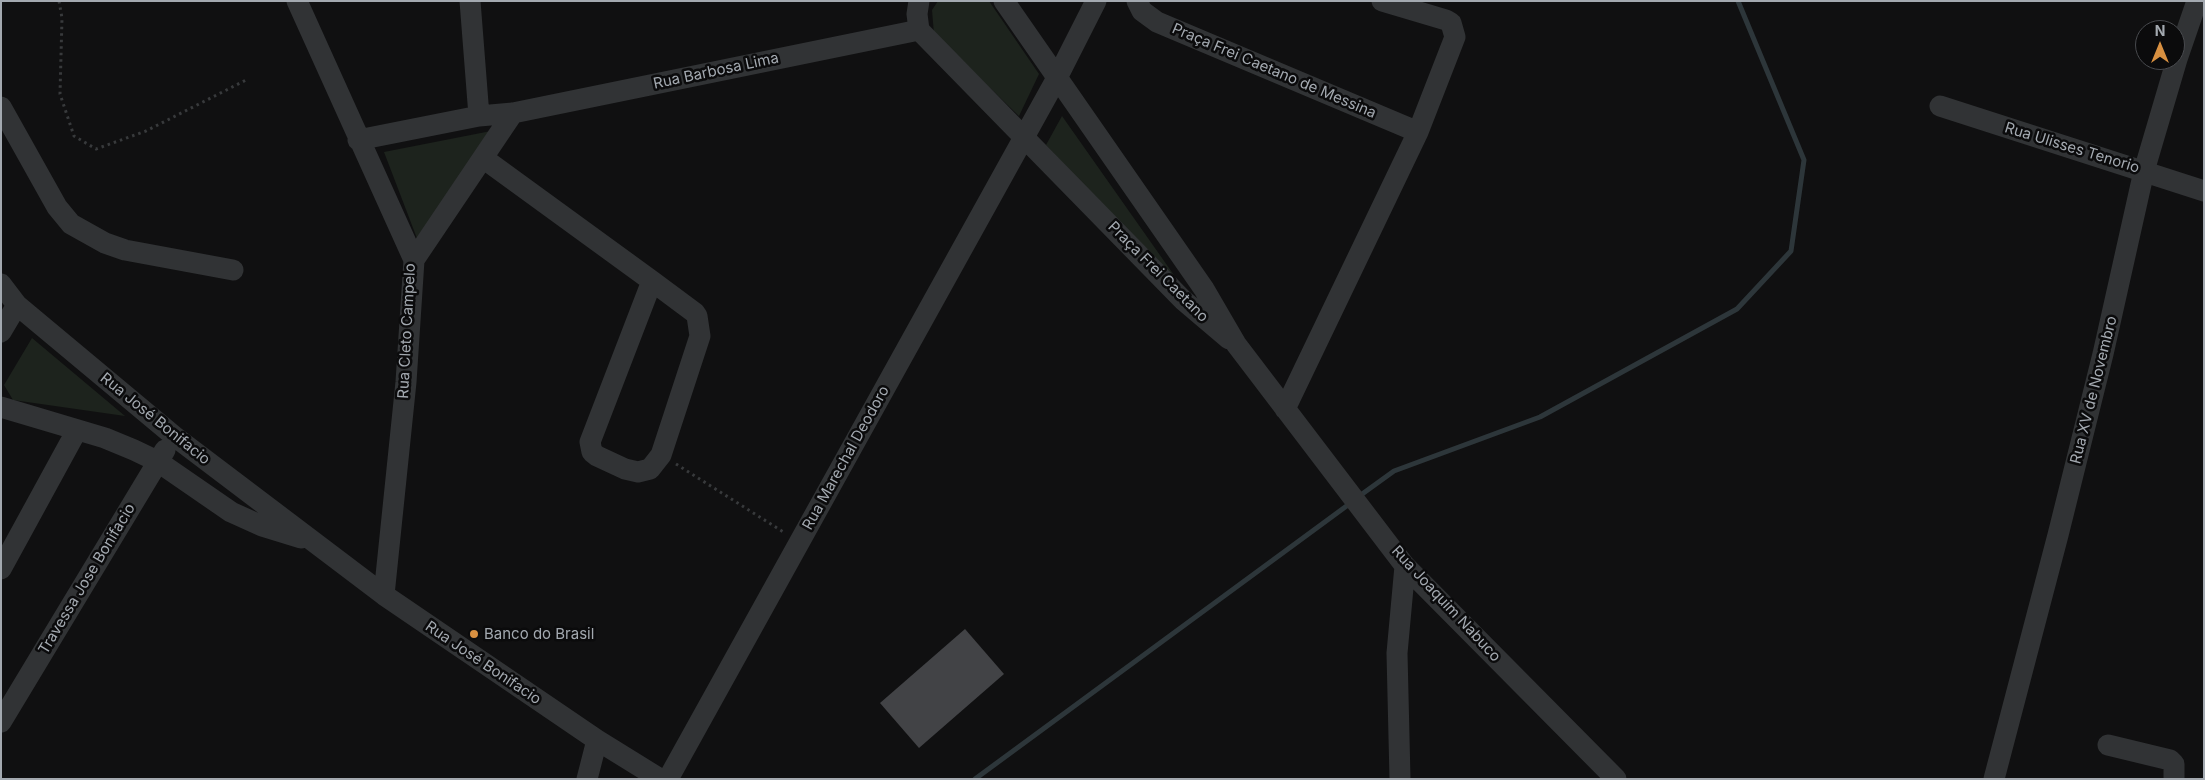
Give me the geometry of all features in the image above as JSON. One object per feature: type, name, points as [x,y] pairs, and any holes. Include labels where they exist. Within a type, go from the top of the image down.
[{"type":"street","name":"Rua Cleto Campelo","points":[[297,1],[358,140],[414,260],[406,382],[384,595]]},
{"type":"street","points":[[470,1],[480,116]]},
{"type":"street","points":[[919,1],[916,14],[919,30]]},
{"type":"street","name":"Praça Frei Caetano","points":[[1004,1],[1204,288],[1236,344]]},
{"type":"street","points":[[1024,136],[1058,76],[1096,1]]},
{"type":"street","name":"Praça Frei Caetano de Messina","points":[[1137,1],[1142,11],[1157,22],[1418,132]]},
{"type":"street","points":[[1285,409],[1418,132],[1455,37],[1451,23],[1446,20],[1382,1]]},
{"type":"street","name":"Rua XV de Novembro","points":[[1994,779],[2058,536],[2103,354],[2144,171],[2177,59],[2197,1]]},
{"type":"street","name":"Rua Barbosa Lima","points":[[358,140],[480,116],[513,112],[919,30]]},
{"type":"street","name":"Praça Frei Caetano","points":[[919,30],[1183,300],[1236,344]]},
{"type":"street","name":"Rua Ulisses Tenorio","points":[[1940,106],[2204,191]]},
{"type":"street","points":[[1,107],[56,207],[71,224],[105,243],[124,250],[233,270]]},
{"type":"street","points":[[414,260],[513,112]]},
{"type":"street","name":"Rua Marechal Deodoro","points":[[668,779],[1024,136]]},
{"type":"street","points":[[483,158],[652,281],[695,313],[700,336],[661,455],[650,469],[638,472],[625,469],[597,456],[590,447],[591,437],[652,281]]},
{"type":"street","points":[[1,332],[8,293]]},
{"type":"street","name":"Rua José Bonifacio","points":[[8,293],[174,436],[384,595],[597,740],[660,779]]},
{"type":"street","name":"Rua Joaquim Nabuco","points":[[1236,344],[1399,558],[1616,779]]},
{"type":"street","name":"Rua José Bonifacio","points":[[1,407],[105,438],[157,461],[232,512],[262,526],[311,540]]},
{"type":"street","points":[[1,570],[77,430]]},
{"type":"street","name":"Travessa Jose Bonifacio","points":[[1,722],[157,461],[174,436]]},
{"type":"street","points":[[1399,558],[1397,653],[1400,779]]},
{"type":"street","points":[[588,779],[597,740]]},
{"type":"street","points":[[2108,745],[2170,760],[2174,764],[2174,779]]},
{"type":"path","points":[[59,1],[62,18],[60,94],[74,136],[96,149],[146,131],[248,79]]},
{"type":"path","points":[[661,455],[799,542]]},
{"type":"shaded area","points":[[938,1],[989,1],[1039,74],[1019,116],[934,34],[932,10]]},
{"type":"shaded area","points":[[1062,116],[1200,312],[1046,145]]},
{"type":"shaded area","points":[[491,131],[418,241],[384,152]]},
{"type":"shaded area","points":[[32,338],[125,416],[13,400],[4,385]]},
{"type":"building","points":[[965,629],[1004,674],[919,748],[880,703]]},
{"type":"waterway","points":[[1358,497],[1394,471],[1540,417],[1737,309],[1791,251],[1804,160],[1738,1]]},
{"type":"waterway","points":[[975,779],[1352,502]]},
{"type":"place","name":"Banco do Brasil","points":[[474,634]]}]
